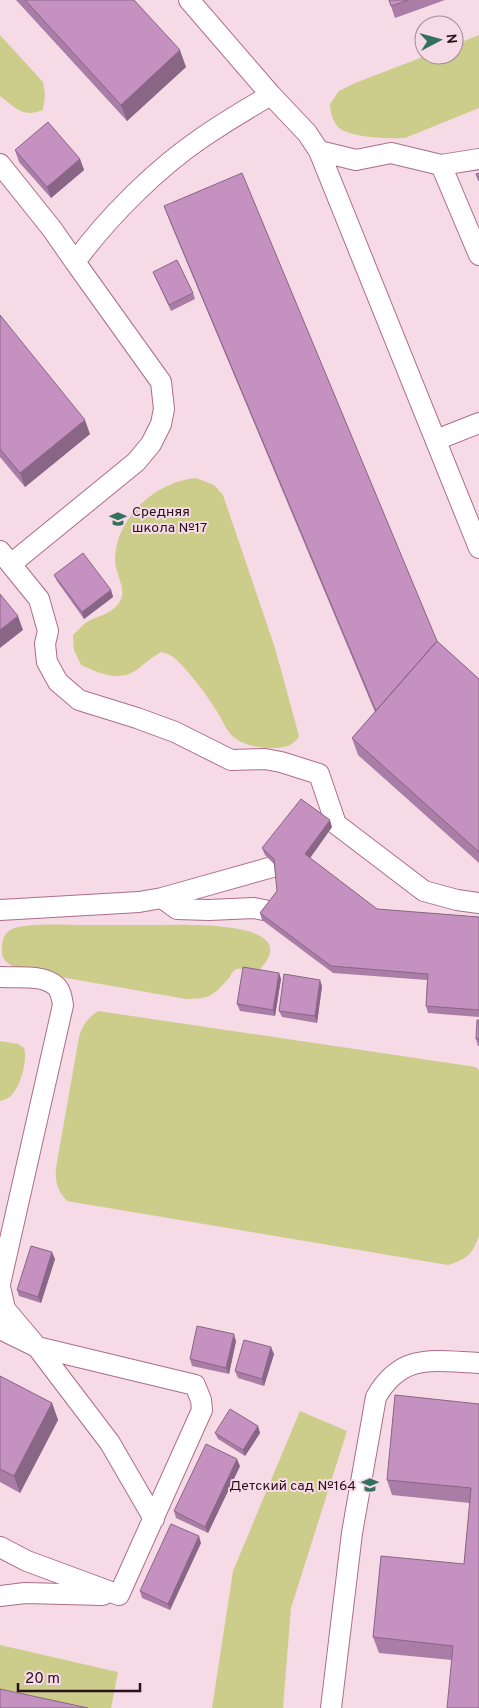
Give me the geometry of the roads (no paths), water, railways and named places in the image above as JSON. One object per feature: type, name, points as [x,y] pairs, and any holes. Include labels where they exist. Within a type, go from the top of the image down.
[{"type":"lane","points":[[196,2],[271,95],[307,133],[320,151],[479,548]]},
{"type":"lane","points":[[75,262],[107,221],[170,161],[202,138],[271,95]]},
{"type":"lane","points":[[320,151],[356,160],[391,153],[441,165],[479,159]]},
{"type":"lane","points":[[0,164],[52,229],[161,382],[164,409],[161,424],[151,444],[136,462],[6,558],[39,599],[48,631],[46,644],[47,662],[58,682],[79,700],[175,732],[230,760],[265,759],[282,762],[319,774],[336,824],[424,891],[457,900],[479,903]]},
{"type":"lane","points":[[441,165],[479,255]]},
{"type":"lane","points":[[436,440],[479,423]]},
{"type":"lane","points":[[0,910],[139,902],[162,898],[276,866]]},
{"type":"lane","points":[[162,898],[177,909],[254,908],[269,911]]},
{"type":"lane","points":[[0,977],[41,979],[51,983],[57,986],[61,993],[63,1005],[0,1285],[5,1309],[37,1347],[110,1443],[154,1519]]},
{"type":"lane","points":[[0,1329],[37,1347],[195,1385],[201,1400],[202,1410],[119,1595]]},
{"type":"lane","points":[[331,1708],[352,1533],[376,1398],[387,1381],[403,1366],[435,1361],[479,1363]]},
{"type":"lane","points":[[0,1546],[27,1561],[119,1595]]},
{"type":"lane","points":[[0,1596],[25,1593],[119,1595]]},
{"type":"place","name":"Средняя школа №17","points":[[118,519]]},
{"type":"place","name":"Детский сад №164","points":[[370,1485]]}]
